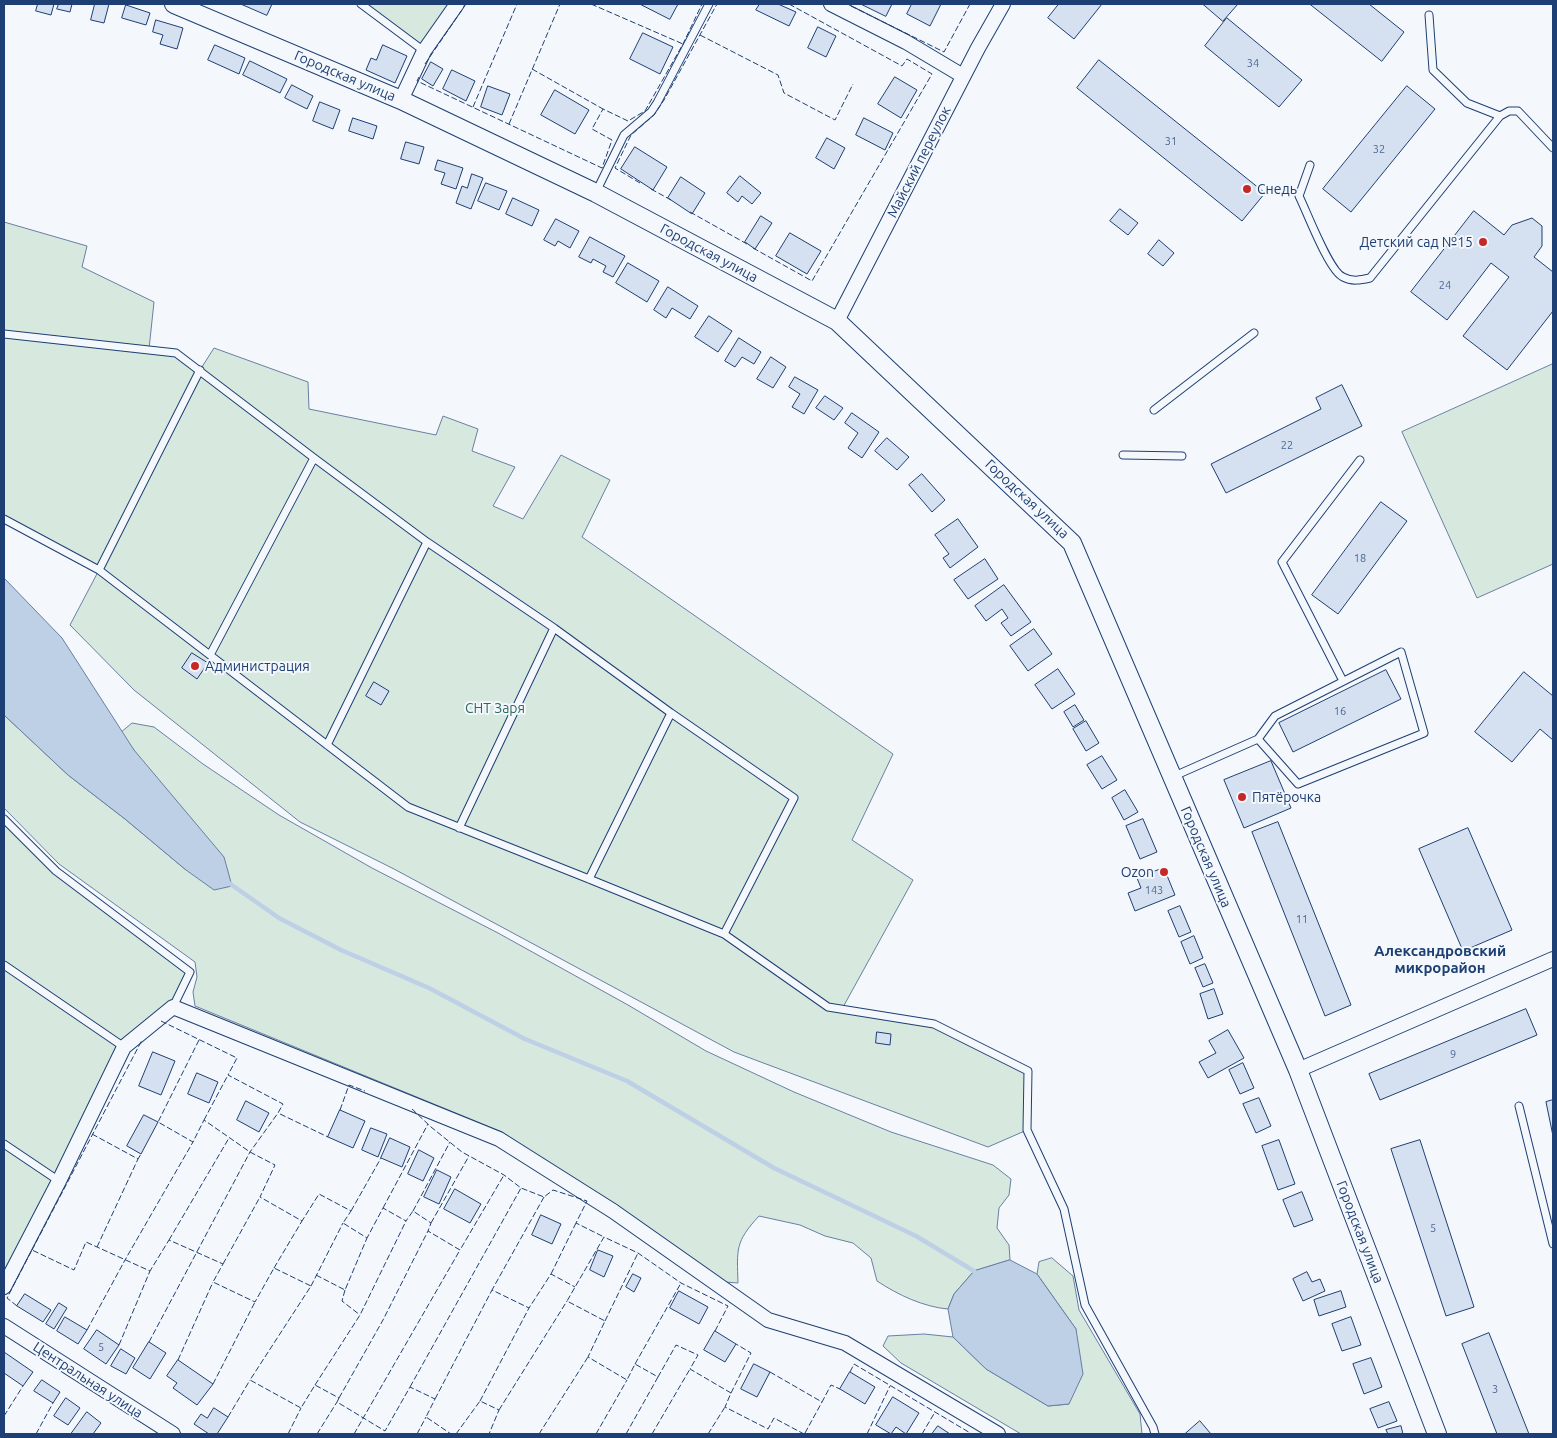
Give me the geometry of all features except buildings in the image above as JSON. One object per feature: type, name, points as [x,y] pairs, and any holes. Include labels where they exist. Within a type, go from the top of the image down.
[{"type":"street","name":"Городская улица","points":[[174,4],[401,100],[596,193],[837,321],[1072,542],[1298,1070],[1436,1434]]},
{"type":"street","points":[[401,100],[424,51],[457,4]]},
{"type":"street","points":[[831,4],[906,42],[963,76]]},
{"type":"street","name":"Майский переулок","points":[[837,321],[963,76],[1003,4]]},
{"type":"street","points":[[1298,1070],[1553,959]]},
{"type":"street","points":[[4,1287],[59,1181],[124,1047],[174,1007],[499,1139],[613,1211],[768,1320],[846,1343],[998,1434]]},
{"type":"street","name":"Центральная улица","points":[[4,1326],[172,1434]]},
{"type":"lane","points":[[360,4],[424,51]]},
{"type":"lane","points":[[596,193],[624,135],[651,112],[657,103],[710,4]]},
{"type":"lane","points":[[1429,15],[1433,70],[1467,103],[1500,116]]},
{"type":"lane","points":[[1310,165],[1299,196],[1330,263],[1341,277],[1355,281],[1370,278],[1500,116],[1509,111],[1518,111],[1553,148]]},
{"type":"lane","points":[[1154,410],[1254,333]]},
{"type":"lane","points":[[4,334],[176,353],[427,542],[554,628],[671,713],[794,798],[724,934]]},
{"type":"lane","points":[[99,570],[200,370]]},
{"type":"lane","points":[[1123,455],[1182,456]]},
{"type":"lane","points":[[210,655],[314,458]]},
{"type":"lane","points":[[1342,681],[1282,562],[1360,460]]},
{"type":"lane","points":[[4,519],[99,570],[408,807],[724,934],[828,1007],[934,1024],[1028,1071],[1027,1130],[1064,1209],[1085,1305],[1153,1427],[1155,1434]]},
{"type":"lane","points":[[327,745],[427,542]]},
{"type":"lane","points":[[459,828],[554,628]]},
{"type":"lane","points":[[1172,777],[1258,739],[1275,716],[1400,652],[1424,732],[1298,784],[1258,739]]},
{"type":"lane","points":[[589,879],[671,713]]},
{"type":"lane","points":[[4,819],[56,871],[190,972],[174,1007]]},
{"type":"lane","points":[[4,964],[124,1047]]},
{"type":"lane","points":[[1519,1106],[1553,1244]]},
{"type":"lane","points":[[4,1144],[59,1181]]},
{"type":"green space","points":[[361,4],[457,4],[424,51]]},
{"type":"green space","name":"СНТ Заря","points":[[4,222],[87,246],[82,267],[154,302],[149,349],[176,353],[200,370],[214,348],[308,382],[309,409],[436,435],[443,416],[478,429],[472,451],[515,467],[493,506],[523,519],[561,455],[610,480],[582,537],[893,754],[852,840],[913,880],[842,1009],[934,1024],[1028,1071],[1027,1130],[988,1147],[734,1052],[394,869],[300,822],[134,690],[70,625],[99,570],[4,519]]},
{"type":"green space","points":[[1553,364],[1553,564],[1477,598],[1402,432]]},
{"type":"green space","points":[[4,715],[68,775],[186,870],[134,750],[120,733],[132,723],[154,727],[203,764],[279,815],[372,868],[498,933],[628,1005],[706,1051],[794,1092],[891,1132],[993,1165],[1011,1179],[1009,1195],[999,1208],[997,1228],[1009,1245],[1010,1260],[974,1271],[954,1294],[948,1309],[939,1308],[911,1300],[877,1281],[871,1258],[853,1243],[825,1236],[800,1225],[759,1216],[745,1233],[739,1246],[737,1262],[738,1283],[725,1282],[502,1132],[195,1006],[193,992],[197,977],[195,962],[59,864],[4,808]]},
{"type":"green space","points":[[4,819],[56,871],[190,972],[173,1007],[124,1047],[4,1287]]},
{"type":"green space","points":[[1052,1258],[1073,1276],[1079,1310],[1140,1414],[1142,1434],[1021,1434],[901,1363],[883,1346],[888,1336],[924,1334],[953,1337],[986,1369],[1048,1406],[1069,1404],[1076,1329],[1037,1274],[1039,1262]]},
{"type":"water","points":[[4,578],[62,638],[134,750],[224,857],[232,886],[214,890],[186,870],[68,775],[4,715]]},
{"type":"water","points":[[1010,1260],[1037,1274],[1076,1329],[1083,1374],[1069,1404],[1048,1406],[986,1369],[953,1337],[948,1309],[954,1294],[974,1271]]},
{"type":"waterway","points":[[229,883],[279,918],[341,950],[429,988],[525,1039],[627,1081],[774,1168],[916,1236],[974,1271]]},
{"type":"fence","points":[[425,64],[466,4]]},
{"type":"fence","points":[[473,107],[517,4]]},
{"type":"fence","points":[[509,124],[560,4]]},
{"type":"fence","points":[[591,4],[683,44]]},
{"type":"fence","points":[[419,77],[417,81],[602,168],[612,140],[592,129],[603,109],[628,121],[645,111],[683,44],[702,4]]},
{"type":"fence","points":[[640,183],[615,168],[631,135],[654,115],[664,100],[717,4]]},
{"type":"fence","points":[[753,248],[812,281],[932,74],[907,59],[902,66],[789,4]]},
{"type":"fence","points":[[851,6],[944,52],[970,4]]},
{"type":"fence","points":[[700,35],[778,75],[784,93],[835,120],[853,84]]},
{"type":"fence","points":[[532,69],[603,109]]},
{"type":"fence","points":[[651,189],[671,200]]},
{"type":"fence","points":[[690,212],[747,244]]},
{"type":"fence","points":[[161,1021],[237,1058],[228,1075],[283,1104],[278,1113],[328,1137]]},
{"type":"fence","points":[[32,1250],[142,1040]]},
{"type":"fence","points":[[199,1040],[158,1122],[193,1142],[204,1120],[250,1152],[275,1165],[260,1197],[302,1221],[319,1194],[351,1211],[343,1223],[367,1238],[383,1208],[406,1221],[413,1211],[431,1223],[428,1231],[460,1250],[504,1175]]},
{"type":"fence","points":[[204,1120],[228,1075]]},
{"type":"fence","points":[[340,1110],[349,1085],[365,1091]]},
{"type":"fence","points":[[412,1109],[462,1152],[504,1175],[521,1188],[544,1197],[553,1190],[587,1201],[576,1223],[604,1237]]},
{"type":"fence","points":[[149,1342],[250,1152],[278,1113]]},
{"type":"fence","points":[[383,1208],[428,1124]]},
{"type":"fence","points":[[92,1134],[138,1159],[141,1154]]},
{"type":"fence","points":[[169,1240],[229,1138]]},
{"type":"fence","points":[[87,1330],[193,1142]]},
{"type":"fence","points":[[413,1211],[450,1142]]},
{"type":"fence","points":[[431,1223],[469,1156]]},
{"type":"fence","points":[[351,1211],[381,1158]]},
{"type":"fence","points":[[97,1247],[138,1159]]},
{"type":"fence","points":[[410,1387],[521,1188]]},
{"type":"fence","points":[[223,1264],[260,1197]]},
{"type":"fence","points":[[544,1197],[492,1290],[529,1308],[551,1274],[575,1287]]},
{"type":"fence","points":[[274,1268],[302,1221]]},
{"type":"fence","points":[[315,1385],[360,1315],[406,1221]]},
{"type":"fence","points":[[311,1286],[343,1223]]},
{"type":"fence","points":[[551,1274],[576,1223]]},
{"type":"fence","points":[[339,1398],[383,1320],[428,1231]]},
{"type":"fence","points":[[715,1331],[728,1306],[681,1283],[638,1253],[604,1237],[567,1301],[605,1321],[588,1357],[627,1380],[635,1364],[658,1377],[676,1345],[698,1355],[690,1369],[731,1393],[725,1407],[768,1429],[774,1418],[804,1434]]},
{"type":"fence","points":[[316,1275],[345,1290],[367,1238]]},
{"type":"fence","points":[[17,1306],[7,1298],[32,1250],[74,1270],[86,1242],[150,1271],[169,1240],[223,1264],[213,1282],[255,1302],[274,1268],[311,1286],[250,1380],[301,1408],[315,1385],[339,1398],[337,1402],[385,1431],[410,1387],[435,1399],[426,1417],[451,1434]]},
{"type":"fence","points":[[354,1434],[460,1250]]},
{"type":"fence","points":[[605,1321],[638,1253]]},
{"type":"fence","points":[[119,1345],[150,1271]]},
{"type":"fence","points":[[178,1360],[213,1282]]},
{"type":"fence","points":[[635,1364],[681,1283]]},
{"type":"fence","points":[[345,1290],[342,1301],[360,1315]]},
{"type":"fence","points":[[435,1399],[492,1290]]},
{"type":"fence","points":[[499,1410],[567,1301]]},
{"type":"fence","points":[[213,1384],[255,1302]]},
{"type":"fence","points":[[480,1401],[529,1308]]},
{"type":"fence","points":[[731,1393],[751,1353],[736,1344]]},
{"type":"fence","points":[[539,1434],[588,1357]]},
{"type":"fence","points":[[850,1372],[854,1364],[972,1434]]},
{"type":"fence","points":[[652,1434],[690,1369]]},
{"type":"fence","points":[[770,1372],[822,1402],[831,1385],[840,1389]]},
{"type":"fence","points":[[626,1434],[658,1377]]},
{"type":"fence","points":[[228,1417],[250,1380]]},
{"type":"fence","points":[[596,1434],[627,1380]]},
{"type":"fence","points":[[4,1416],[23,1386]]},
{"type":"fence","points":[[867,1434],[890,1386]]},
{"type":"fence","points":[[456,1434],[480,1401],[499,1410],[489,1434]]},
{"type":"fence","points":[[317,1434],[337,1402]]},
{"type":"fence","points":[[805,1433],[822,1402]]},
{"type":"fence","points":[[36,1434],[53,1403]]},
{"type":"fence","points":[[708,1434],[725,1407]]},
{"type":"fence","points":[[288,1434],[301,1408]]},
{"type":"fence","points":[[922,1434],[935,1412]]},
{"type":"fence","points":[[417,1434],[426,1417]]},
{"type":"place","name":"Снедь","points":[[1247,189]]},
{"type":"place","name":"Детский сад №15","points":[[1483,242]]},
{"type":"place","name":"Администрация","points":[[195,666]]},
{"type":"place","name":"Пятёрочка","points":[[1242,797]]},
{"type":"place","name":"Ozon","points":[[1164,872]]},
{"type":"district","name":"Александровский микрорайон","points":[[1440,960]]}]
